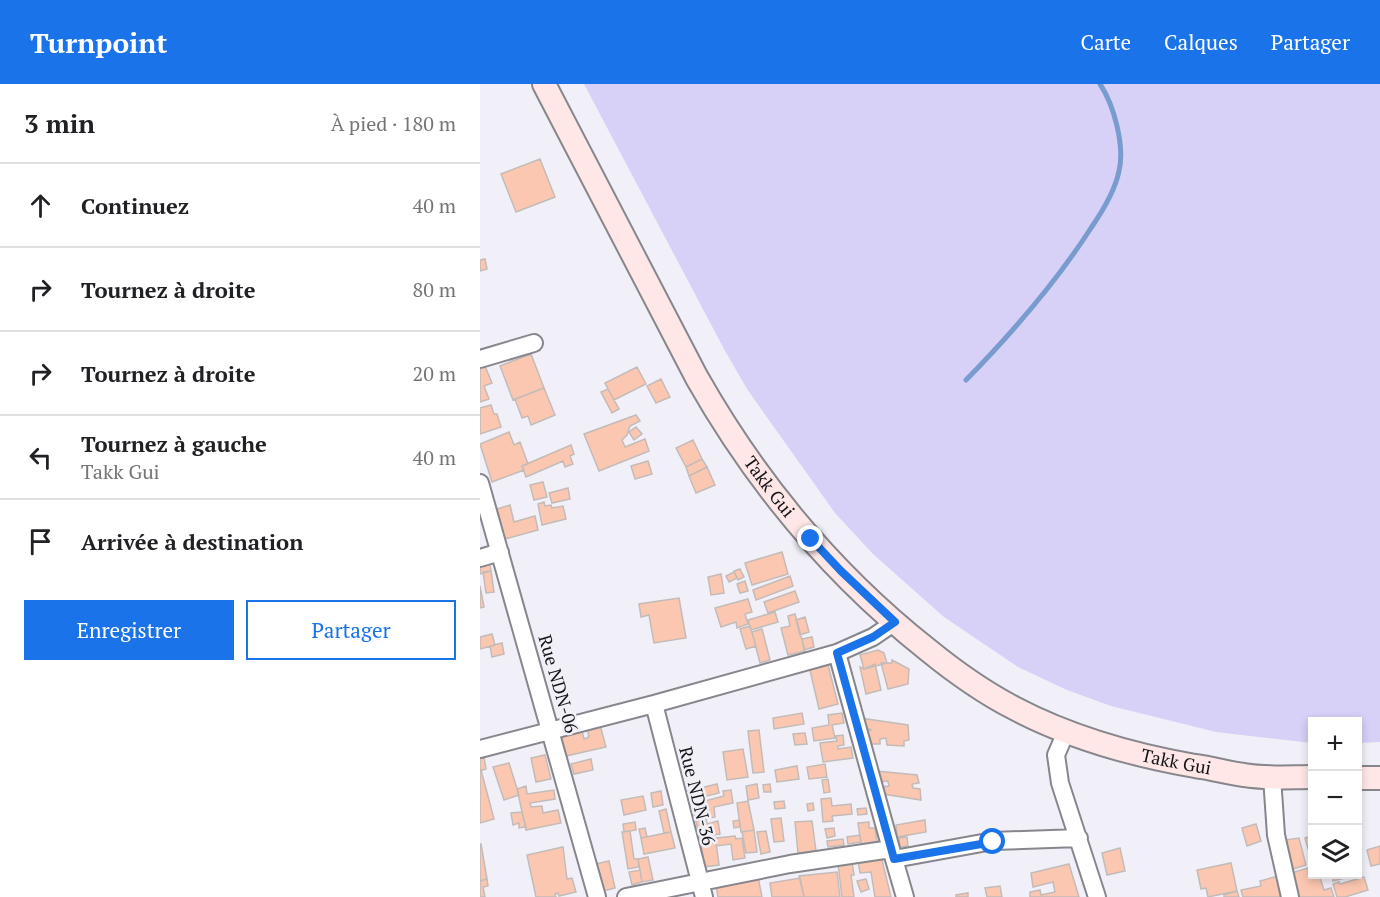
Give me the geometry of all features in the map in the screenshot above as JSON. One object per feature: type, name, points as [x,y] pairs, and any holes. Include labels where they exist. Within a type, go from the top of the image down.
[{"type":"street","name":"Takk Gui","points":[[544,84],[722,422],[793,519],[841,571],[895,622],[944,663],[978,687],[1014,709],[1066,732],[1118,750],[1245,776],[1308,777]]},
{"type":"street","points":[[480,359],[534,343]]},
{"type":"street","name":"Rue NDN-06","points":[[480,483],[597,897]]},
{"type":"street","points":[[480,558],[500,552]]},
{"type":"street","points":[[480,748],[654,704],[837,653],[873,637],[895,622]]},
{"type":"street","points":[[837,653],[905,897]]},
{"type":"street","name":"Rue NDN-36","points":[[654,704],[702,890]]},
{"type":"street","points":[[1066,732],[1056,755],[1060,783],[1097,897]]},
{"type":"street","points":[[1272,777],[1276,835],[1290,897]]},
{"type":"street","points":[[1362,778],[1380,778]]},
{"type":"street","points":[[626,897],[702,890],[790,864],[993,842],[1079,838]]},
{"type":"shaded area","points":[[584,84],[1380,84],[1380,742],[1362,743],[1362,717],[1308,717],[1308,743],[1216,732],[1111,706],[1067,690],[1018,667],[944,617],[873,554],[835,513],[747,389]]},
{"type":"building","points":[[540,159],[555,197],[516,212],[501,174]]},
{"type":"building","points":[[485,259],[487,269],[480,271],[480,260]]},
{"type":"building","points":[[531,354],[544,388],[513,400],[500,366]]},
{"type":"building","points":[[485,366],[492,383],[484,386],[489,399],[480,402],[480,368]]},
{"type":"building","points":[[637,367],[646,384],[614,400],[605,383]]},
{"type":"building","points":[[661,379],[670,397],[656,403],[647,386]]},
{"type":"building","points":[[544,388],[555,415],[531,425],[528,416],[522,418],[515,399]]},
{"type":"building","points":[[608,389],[619,409],[612,413],[601,392]]},
{"type":"building","points":[[491,405],[501,427],[480,434],[480,408]]},
{"type":"building","points":[[636,415],[640,421],[630,426],[627,435],[622,440],[625,447],[645,439],[649,451],[599,471],[584,434]]},
{"type":"building","points":[[636,427],[642,434],[634,440],[629,432]]},
{"type":"building","points":[[509,432],[514,445],[520,442],[528,464],[522,466],[524,470],[492,482],[480,444]]},
{"type":"building","points":[[693,440],[702,459],[686,467],[676,448]]},
{"type":"building","points":[[571,445],[574,454],[570,456],[573,464],[565,467],[563,461],[526,477],[522,466]]},
{"type":"building","points":[[702,459],[707,467],[689,476],[686,467]]},
{"type":"building","points":[[648,461],[652,474],[635,479],[631,466]]},
{"type":"building","points":[[707,467],[715,485],[696,493],[689,476]]},
{"type":"building","points":[[543,482],[547,497],[534,500],[530,485]]},
{"type":"building","points":[[568,488],[570,499],[552,503],[549,493]]},
{"type":"building","points":[[544,502],[545,506],[551,505],[552,508],[563,506],[566,519],[542,525],[538,504]]},
{"type":"building","points":[[510,505],[514,522],[535,516],[538,530],[505,539],[497,509]]},
{"type":"building","points":[[782,552],[788,574],[752,585],[745,563]]},
{"type":"building","points":[[489,559],[491,571],[480,574],[480,562]]},
{"type":"building","points":[[740,569],[744,577],[738,580],[734,571]]},
{"type":"building","points":[[491,571],[494,592],[486,593],[483,572]]},
{"type":"building","points":[[734,572],[737,578],[729,582],[726,576]]},
{"type":"building","points":[[721,574],[724,593],[711,595],[708,577]]},
{"type":"building","points":[[790,576],[793,586],[756,600],[753,590]]},
{"type":"building","points":[[745,581],[748,591],[740,593],[737,584]]},
{"type":"building","points":[[480,586],[484,607],[480,608]]},
{"type":"building","points":[[795,591],[799,602],[768,613],[764,602]]},
{"type":"building","points":[[679,598],[686,638],[654,643],[649,615],[641,617],[639,604]]},
{"type":"building","points":[[748,599],[752,612],[745,614],[748,624],[737,628],[736,622],[721,627],[715,608]]},
{"type":"building","points":[[775,612],[778,622],[751,630],[748,620]]},
{"type":"building","points":[[795,614],[805,651],[788,655],[781,628],[790,626],[788,616]]},
{"type":"building","points":[[805,617],[809,632],[800,635],[796,620]]},
{"type":"building","points":[[750,626],[756,646],[746,649],[740,629]]},
{"type":"building","points":[[762,629],[770,660],[760,663],[752,632]]},
{"type":"building","points":[[492,634],[495,645],[480,649],[480,637]]},
{"type":"building","points":[[812,637],[814,647],[804,650],[802,639]]},
{"type":"building","points":[[502,643],[504,654],[492,657],[490,646]]},
{"type":"building","points":[[878,650],[884,653],[887,663],[864,669],[860,655]]},
{"type":"building","points":[[892,660],[909,669],[908,684],[888,689],[881,663],[892,663]]},
{"type":"building","points":[[827,661],[838,704],[819,709],[809,666]]},
{"type":"building","points":[[875,664],[881,690],[866,694],[860,667],[864,669]]},
{"type":"building","points":[[802,713],[804,724],[774,729],[773,718]]},
{"type":"building","points":[[842,713],[844,723],[832,725],[835,738],[814,741],[812,728],[829,725],[828,715]]},
{"type":"building","points":[[860,718],[908,725],[909,740],[904,741],[904,746],[887,745],[886,738],[880,739],[880,744],[866,744],[864,731],[871,730],[861,730]]},
{"type":"building","points":[[600,725],[606,747],[566,756],[561,736],[582,731],[584,739],[589,737],[587,728]]},
{"type":"building","points":[[759,730],[764,772],[753,773],[748,731]]},
{"type":"building","points":[[805,733],[807,744],[795,745],[793,734]]},
{"type":"building","points":[[843,735],[844,745],[838,746],[838,749],[851,747],[853,758],[823,762],[820,743],[837,741],[836,736]]},
{"type":"building","points":[[743,749],[748,777],[727,780],[723,752]]},
{"type":"building","points":[[545,755],[551,779],[536,782],[531,758]]},
{"type":"building","points":[[484,757],[486,769],[480,771],[480,758]]},
{"type":"building","points":[[591,759],[593,770],[574,774],[571,764]]},
{"type":"building","points":[[509,763],[519,795],[504,800],[493,767]]},
{"type":"building","points":[[825,764],[827,777],[809,779],[807,767]]},
{"type":"building","points":[[797,766],[799,779],[777,782],[775,770]]},
{"type":"building","points":[[480,771],[494,819],[480,823]]},
{"type":"building","points":[[876,771],[917,775],[919,783],[912,784],[913,788],[920,789],[921,800],[883,794],[882,787],[889,786],[888,781],[878,782]]},
{"type":"building","points":[[828,779],[830,792],[824,793],[822,780]]},
{"type":"building","points":[[717,784],[719,793],[690,800],[688,791]]},
{"type":"building","points":[[757,784],[759,798],[748,800],[746,786]]},
{"type":"building","points":[[770,784],[771,792],[764,792],[763,785]]},
{"type":"building","points":[[526,786],[527,794],[554,790],[555,799],[530,803],[531,807],[542,806],[543,813],[558,810],[561,823],[526,830],[517,789]]},
{"type":"building","points":[[731,790],[733,803],[714,807],[715,817],[695,821],[693,804],[724,796],[723,791]]},
{"type":"building","points":[[661,791],[663,805],[653,807],[651,793]]},
{"type":"building","points":[[643,796],[646,810],[624,815],[621,800]]},
{"type":"building","points":[[831,798],[832,806],[851,804],[852,814],[832,816],[833,821],[823,822],[821,799]]},
{"type":"building","points":[[748,801],[754,830],[741,832],[737,803]]},
{"type":"building","points":[[784,801],[785,808],[775,809],[774,802]]},
{"type":"building","points":[[813,803],[814,810],[808,811],[807,804]]},
{"type":"building","points":[[866,808],[867,814],[858,815],[857,809]]},
{"type":"building","points":[[666,809],[671,832],[664,833],[659,811]]},
{"type":"building","points":[[522,812],[526,827],[519,828],[519,823],[513,825],[511,813]]},
{"type":"building","points":[[781,818],[784,841],[774,842],[771,819]]},
{"type":"building","points":[[706,819],[707,824],[718,821],[720,834],[699,837],[696,821]]},
{"type":"building","points":[[739,820],[740,827],[734,828],[733,821]]},
{"type":"building","points":[[925,820],[926,832],[897,837],[896,825]]},
{"type":"building","points":[[812,821],[816,851],[798,853],[795,822]]},
{"type":"building","points":[[635,822],[636,830],[624,832],[623,824]]},
{"type":"building","points":[[869,822],[869,828],[875,828],[877,842],[861,844],[858,823]]},
{"type":"building","points":[[1256,824],[1261,841],[1247,846],[1242,828]]},
{"type":"building","points":[[645,828],[647,837],[641,838],[639,829]]},
{"type":"building","points":[[834,828],[835,836],[827,838],[825,829]]},
{"type":"building","points":[[754,830],[757,852],[746,853],[742,832]]},
{"type":"building","points":[[630,831],[634,859],[638,859],[639,867],[628,869],[622,832]]},
{"type":"building","points":[[766,831],[770,852],[761,854],[757,832]]},
{"type":"building","points":[[671,832],[675,848],[644,854],[641,838]]},
{"type":"building","points":[[860,835],[861,842],[848,844],[847,837]]},
{"type":"building","points":[[735,836],[736,839],[742,838],[745,858],[733,860],[731,844],[716,846],[716,838]]},
{"type":"building","points":[[907,837],[908,846],[900,847],[899,838]]},
{"type":"building","points":[[1299,838],[1306,865],[1293,869],[1285,840]]},
{"type":"building","points":[[843,839],[844,845],[828,847],[827,841]]},
{"type":"building","points":[[716,842],[719,865],[704,867],[701,844]]},
{"type":"building","points":[[480,844],[487,879],[480,881]]},
{"type":"building","points":[[1380,846],[1380,864],[1371,866],[1367,850]]},
{"type":"building","points":[[563,847],[567,879],[572,878],[576,892],[559,896],[558,893],[555,894],[556,897],[536,897],[527,855]]},
{"type":"building","points":[[1120,848],[1125,871],[1107,875],[1102,853]]},
{"type":"building","points":[[881,856],[891,897],[875,897],[871,872],[860,873],[858,860]]},
{"type":"building","points":[[648,857],[653,880],[642,882],[638,859]]},
{"type":"building","points":[[609,861],[615,888],[603,891],[596,864]]},
{"type":"building","points":[[852,862],[854,897],[842,897],[838,864]]},
{"type":"building","points":[[1231,863],[1237,891],[1208,897],[1206,888],[1201,889],[1197,870]]},
{"type":"building","points":[[1069,864],[1079,897],[1030,897],[1030,892],[1040,890],[1041,895],[1055,892],[1053,882],[1033,887],[1031,873]]},
{"type":"building","points":[[1308,868],[1308,879],[1320,879],[1324,890],[1331,888],[1334,897],[1298,897],[1291,873]]},
{"type":"building","points":[[640,870],[642,882],[632,885],[629,872]]},
{"type":"building","points":[[837,872],[840,897],[804,897],[799,876]]},
{"type":"building","points":[[1278,876],[1283,897],[1243,897],[1241,890],[1261,886],[1260,881]]},
{"type":"building","points":[[758,877],[762,897],[718,897],[716,886]]},
{"type":"building","points":[[1364,877],[1368,890],[1337,897],[1333,884]]},
{"type":"building","points":[[800,878],[804,897],[772,897],[770,883]]},
{"type":"building","points":[[487,879],[488,886],[483,887],[485,897],[480,897],[480,881]]},
{"type":"building","points":[[866,879],[869,889],[861,892],[857,881]]},
{"type":"building","points":[[1000,886],[1002,897],[987,897],[985,888]]},
{"type":"building","points":[[1237,891],[1239,897],[1224,897],[1224,895]]},
{"type":"building","points":[[968,893],[968,897],[956,897],[956,895]]},
{"type":"waterway","points":[[966,380],[1048,288],[1077,249],[1111,194],[1119,171],[1121,150],[1114,114],[1100,84]]},
{"type":"route","points":[[811,539],[895,622],[853,648],[837,653],[894,859],[993,842]]}]
